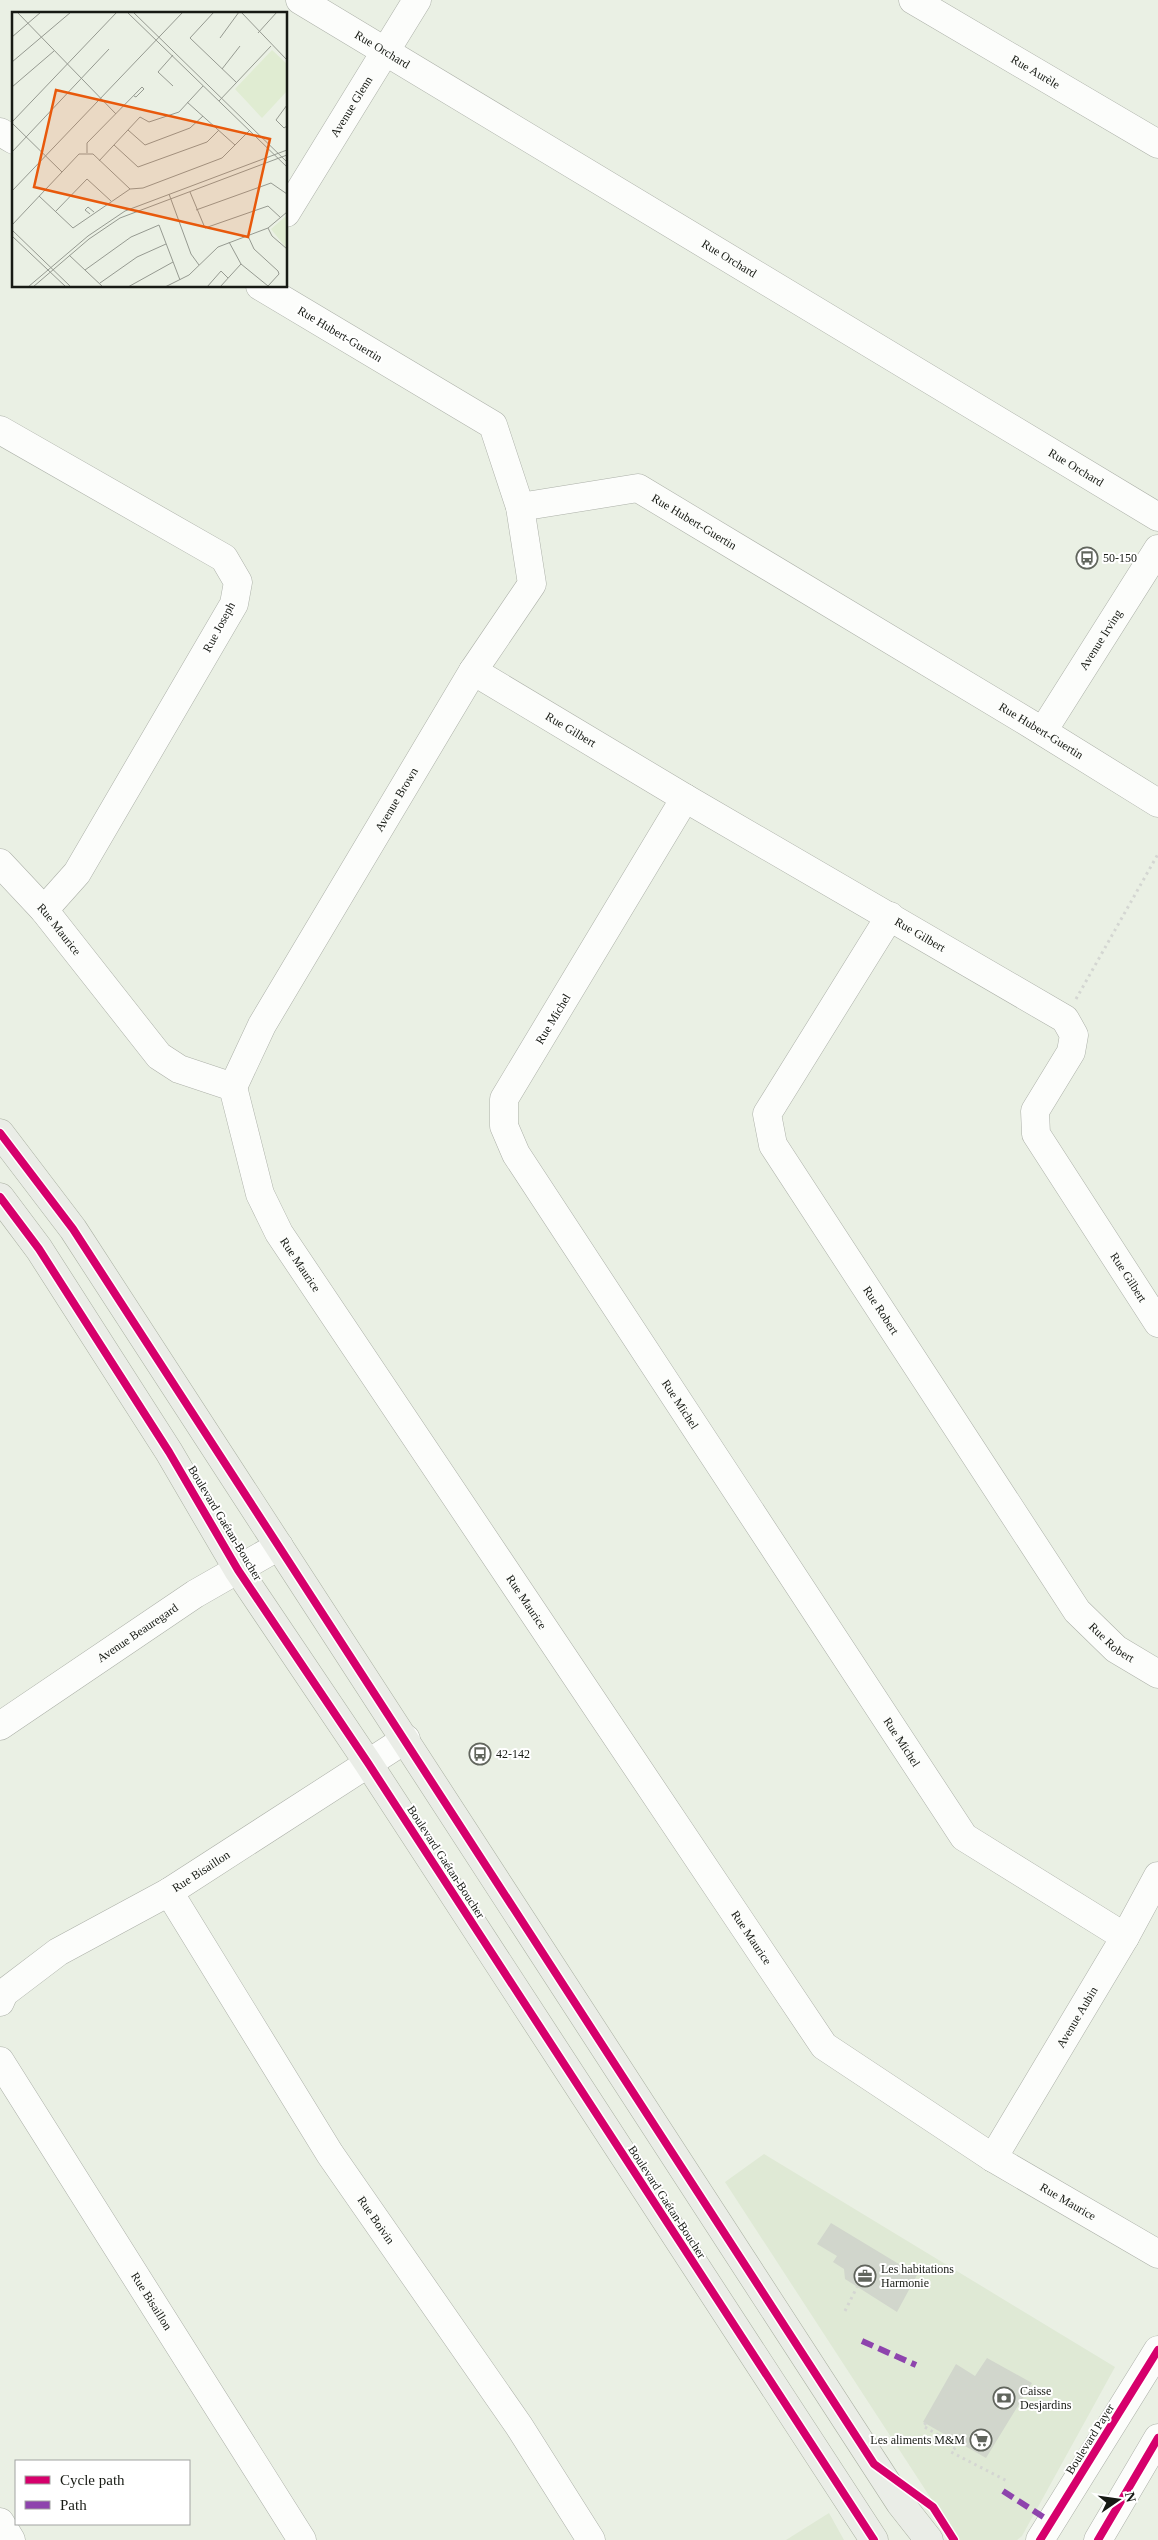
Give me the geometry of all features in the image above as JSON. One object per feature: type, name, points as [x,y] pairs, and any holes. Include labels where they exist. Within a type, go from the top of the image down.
[{"type":"main road","points":[[0,1133],[73,1229],[406,1739],[900,2503],[931,2537]]},
{"type":"main road","name":"Boulevard Gaétan-Boucher","points":[[0,1196],[39,1249],[164,1444],[238,1570],[368,1763],[874,2540]]},
{"type":"main road","points":[[690,2258],[726,2235]]},
{"type":"street","name":"Rue Orchard","points":[[300,0],[1158,517]]},
{"type":"street","name":"Avenue Glenn","points":[[288,210],[417,0]]},
{"type":"street","name":"Rue Aurèle","points":[[913,0],[1158,144]]},
{"type":"street","points":[[0,132],[12,139]]},
{"type":"street","name":"Rue Hubert-Guertin","points":[[263,288],[493,425],[520,507],[638,488],[1043,731],[1158,803]]},
{"type":"street","name":"Rue Joseph","points":[[0,430],[224,558],[238,582],[234,604],[77,873],[44,910]]},
{"type":"street","name":"Avenue Brown","points":[[233,1087],[262,1025],[473,670],[532,584],[520,507]]},
{"type":"street","name":"Avenue Irving","points":[[1043,731],[1158,550]]},
{"type":"street","name":"Rue Gilbert","points":[[473,670],[685,798],[1064,1019],[1074,1035],[1071,1052],[1035,1111],[1036,1134],[1158,1323]]},
{"type":"street","name":"Rue Michel","points":[[685,798],[504,1099],[504,1126],[516,1154],[964,1837],[1125,1937]]},
{"type":"street","name":"Rue Maurice","points":[[0,863],[44,910],[159,1056],[179,1069],[233,1087],[260,1194],[279,1233],[824,2046],[993,2158],[1158,2254]]},
{"type":"street","name":"Rue Robert","points":[[890,916],[767,1114],[773,1145],[1078,1611],[1116,1649],[1158,1674]]},
{"type":"street","name":"Avenue Beauregard","points":[[0,1726],[195,1594],[279,1546]]},
{"type":"street","name":"Rue Bisaillon","points":[[0,2002],[4,1993],[58,1952],[169,1892],[406,1739]]},
{"type":"street","name":"Avenue Aubin","points":[[993,2158],[1125,1937],[1158,1876]]},
{"type":"street","name":"Rue Boivin","points":[[169,1892],[330,2154],[519,2426],[591,2540]]},
{"type":"street","name":"Rue Bisaillon","points":[[0,2061],[302,2540]]},
{"type":"street","name":"Boulevard Payer","points":[[1040,2540],[1158,2350]]},
{"type":"street","points":[[1098,2540],[1158,2438]]},
{"type":"street","points":[[0,2522],[11,2540]]},
{"type":"path","points":[[1064,1019],[1158,854]]},
{"type":"path","points":[[845,2311],[857,2287]]},
{"type":"path","points":[[926,2423],[923,2426],[958,2444],[952,2452],[1009,2482]]},
{"type":"shaded area","points":[[764,2154],[1115,2367],[1022,2536],[1017,2540],[958,2540],[725,2182]]},
{"type":"shaded area","points":[[829,2513],[844,2540],[786,2540]]},
{"type":"building","points":[[831,2223],[917,2275],[897,2312],[845,2279],[844,2269],[833,2262],[837,2256],[817,2244]]},
{"type":"building","points":[[987,2358],[1032,2383],[986,2458],[923,2422],[956,2364],[975,2376]]},
{"type":"marked path","points":[[862,2341],[916,2365]]},
{"type":"marked path","points":[[1003,2491],[1051,2522]]},
{"type":"cycle path","points":[[0,1133],[73,1229],[874,2464],[933,2507],[954,2540]]},
{"type":"cycle path","points":[[0,1197],[39,1249],[169,1452],[238,1570],[368,1763],[874,2540]]},
{"type":"cycle path","points":[[1040,2540],[1158,2350]]},
{"type":"cycle path","points":[[1098,2540],[1158,2438]]},
{"type":"place","name":"50-150","points":[[1087,558]]},
{"type":"place","name":"42-142","points":[[480,1754]]},
{"type":"place","name":"Les habitations Harmonie","points":[[865,2276]]},
{"type":"place","name":"Caisse Desjardins","points":[[1004,2398]]},
{"type":"place","name":"Les aliments M&M","points":[[981,2440]]}]
